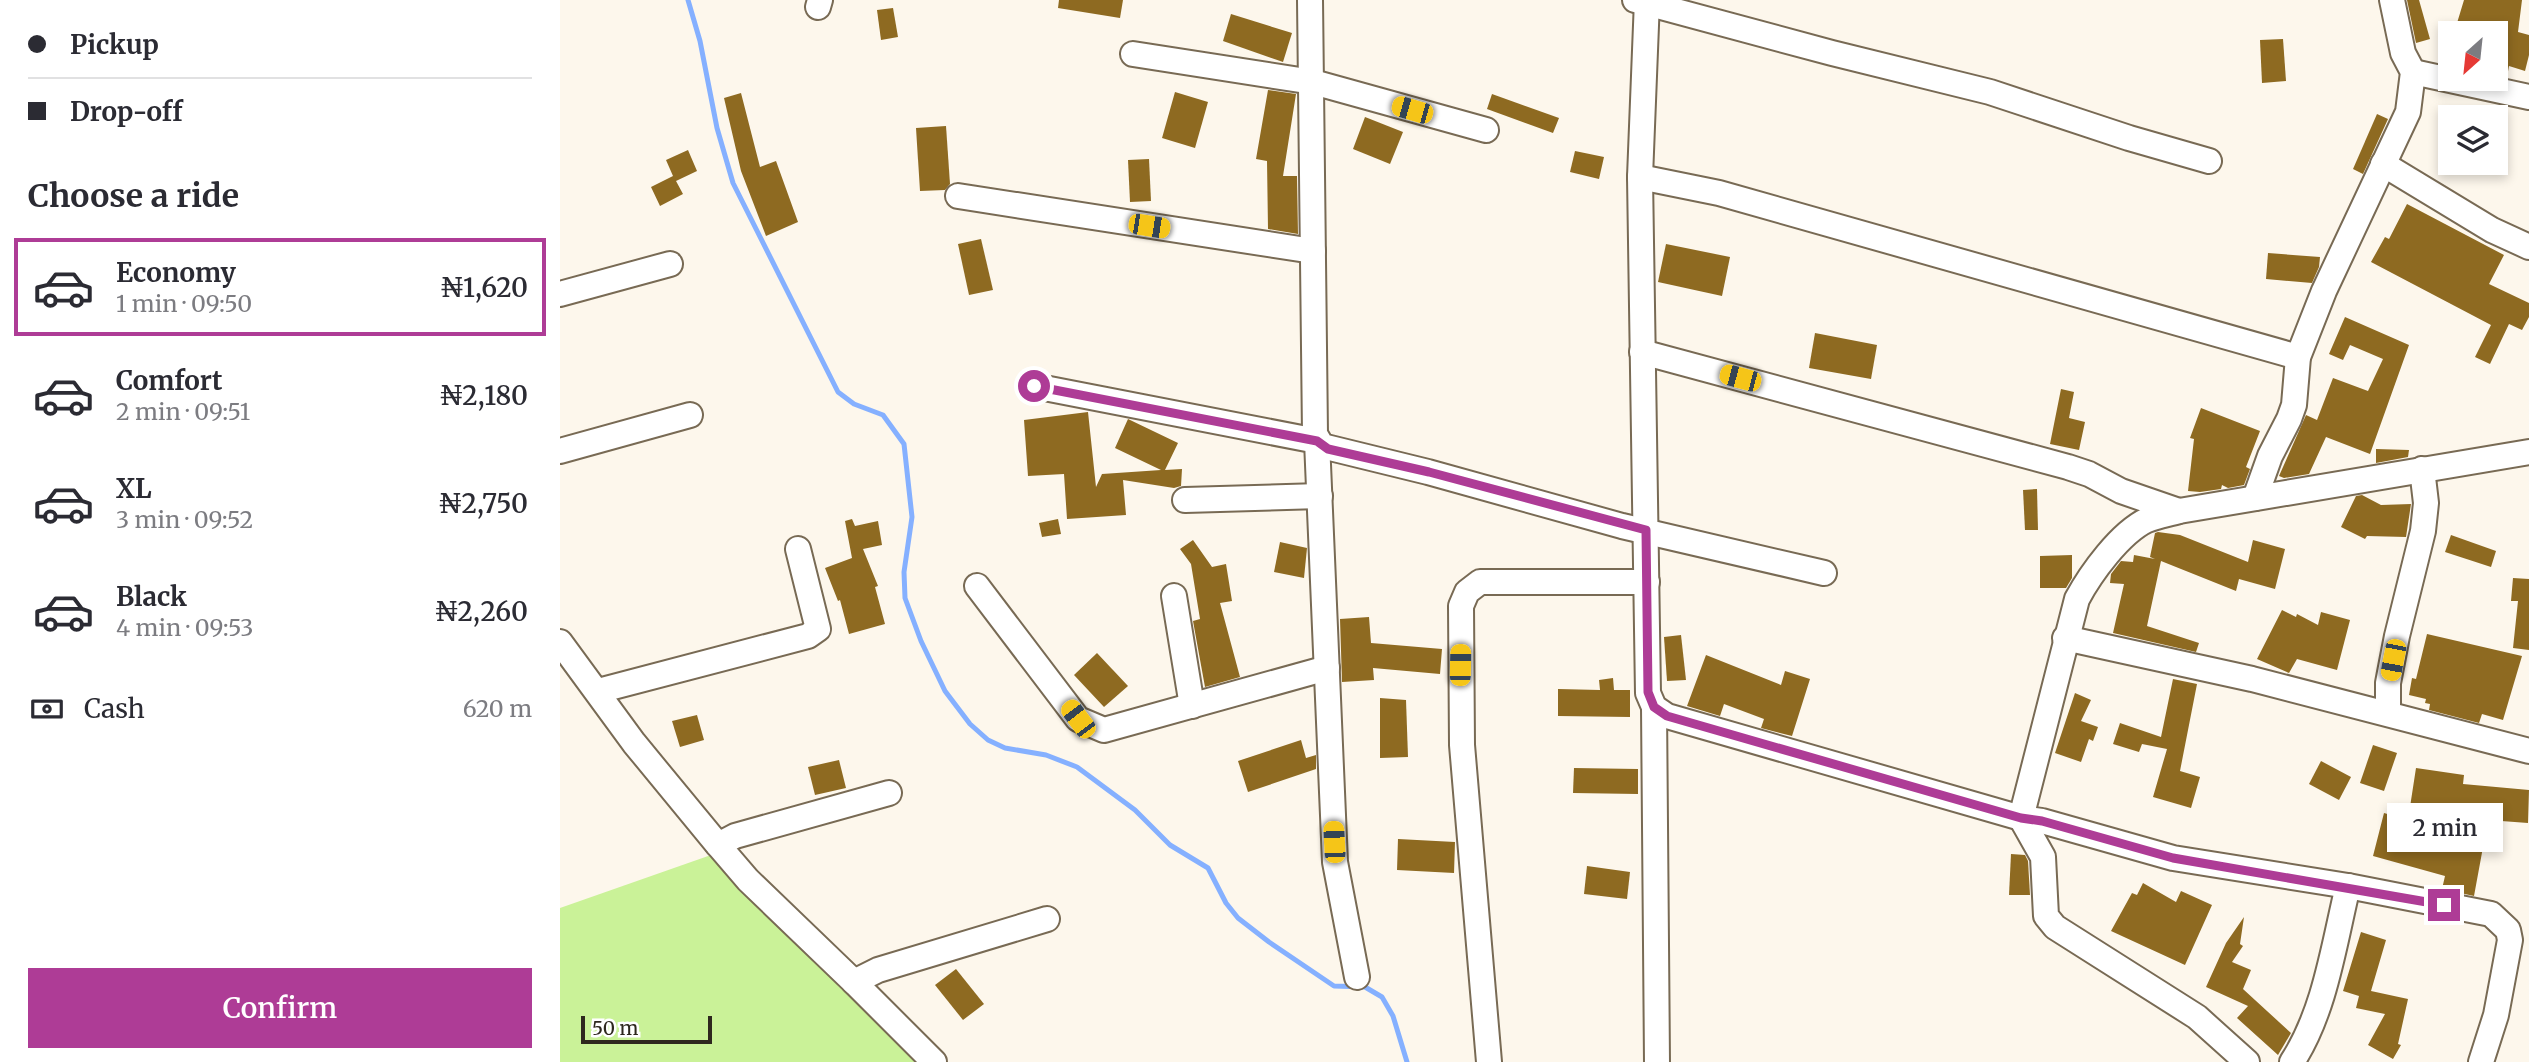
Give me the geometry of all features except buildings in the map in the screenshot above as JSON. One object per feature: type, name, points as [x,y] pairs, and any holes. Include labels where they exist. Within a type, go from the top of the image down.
[{"type":"street","points":[[1310,0],[1317,441],[1335,862],[1357,977]]},
{"type":"street","points":[[2255,498],[2294,405],[2298,357],[2349,232],[2408,112],[2413,72],[2403,53],[2392,0]]},
{"type":"street","points":[[1657,1062],[1654,707],[1648,692],[1642,352],[1640,177],[1643,1],[1832,53],[1990,92],[2129,138],[2209,161]]},
{"type":"street","points":[[1133,54],[1313,82],[1486,130]]},
{"type":"street","points":[[2413,72],[2529,97]]},
{"type":"street","points":[[2383,164],[2492,230],[2529,247]]},
{"type":"street","points":[[1640,177],[1719,193],[2298,357]]},
{"type":"street","points":[[958,196],[1313,251]]},
{"type":"street","points":[[560,294],[670,264]]},
{"type":"street","points":[[1642,352],[2068,467],[2089,474],[2121,491],[2179,511]]},
{"type":"street","points":[[1034,386],[1317,441],[1328,449],[1429,472],[1646,530],[1824,573]]},
{"type":"street","points":[[560,451],[690,415]]},
{"type":"street","points":[[2247,1062],[2197,1017],[2050,923],[2044,902],[2043,857],[2021,818],[2077,598],[2088,579],[2127,534],[2147,520],[2179,511],[2529,452]]},
{"type":"street","points":[[2388,713],[2388,683],[2397,636],[2423,531],[2426,503],[2422,469]]},
{"type":"street","points":[[1185,500],[1320,496]]},
{"type":"street","points":[[598,691],[808,636],[818,629],[798,550]]},
{"type":"street","points":[[1489,1062],[1462,745],[1461,606],[1467,592],[1480,582],[1647,582]]},
{"type":"street","points":[[977,586],[1078,719],[1086,725],[1104,730],[1327,668]]},
{"type":"street","points":[[1174,596],[1192,706]]},
{"type":"street","points":[[2065,638],[2388,713],[2529,751]]},
{"type":"street","points":[[560,642],[634,743],[748,880],[934,1062]]},
{"type":"street","points":[[1654,707],[1667,716],[2021,818],[2042,821],[2173,858],[2348,886],[2491,914],[2508,930],[2510,940],[2496,1015],[2482,1062]]},
{"type":"street","points":[[718,845],[735,836],[889,793]]},
{"type":"street","points":[[2292,1062],[2318,1002],[2348,886]]},
{"type":"street","points":[[854,982],[878,970],[1047,919]]},
{"type":"green space","points":[[711,855],[930,1062],[560,1062],[560,908]]},
{"type":"waterway","points":[[688,0],[700,41],[717,128],[733,183],[838,392],[854,404],[883,415],[904,444],[912,517],[904,572],[905,598],[921,641],[945,691],[970,724],[988,740],[1005,748],[1046,755],[1077,767],[1135,810],[1170,845],[1208,868],[1226,903],[1238,918],[1269,942],[1334,986],[1365,987],[1382,997],[1393,1016],[1407,1062]]},
{"type":"route","points":[[1034,386],[1317,441],[1328,449],[1429,472],[1622,526],[1646,530],[1648,692],[1654,707],[1667,716],[2021,818],[2042,821],[2173,858],[2348,886],[2444,905]]}]
